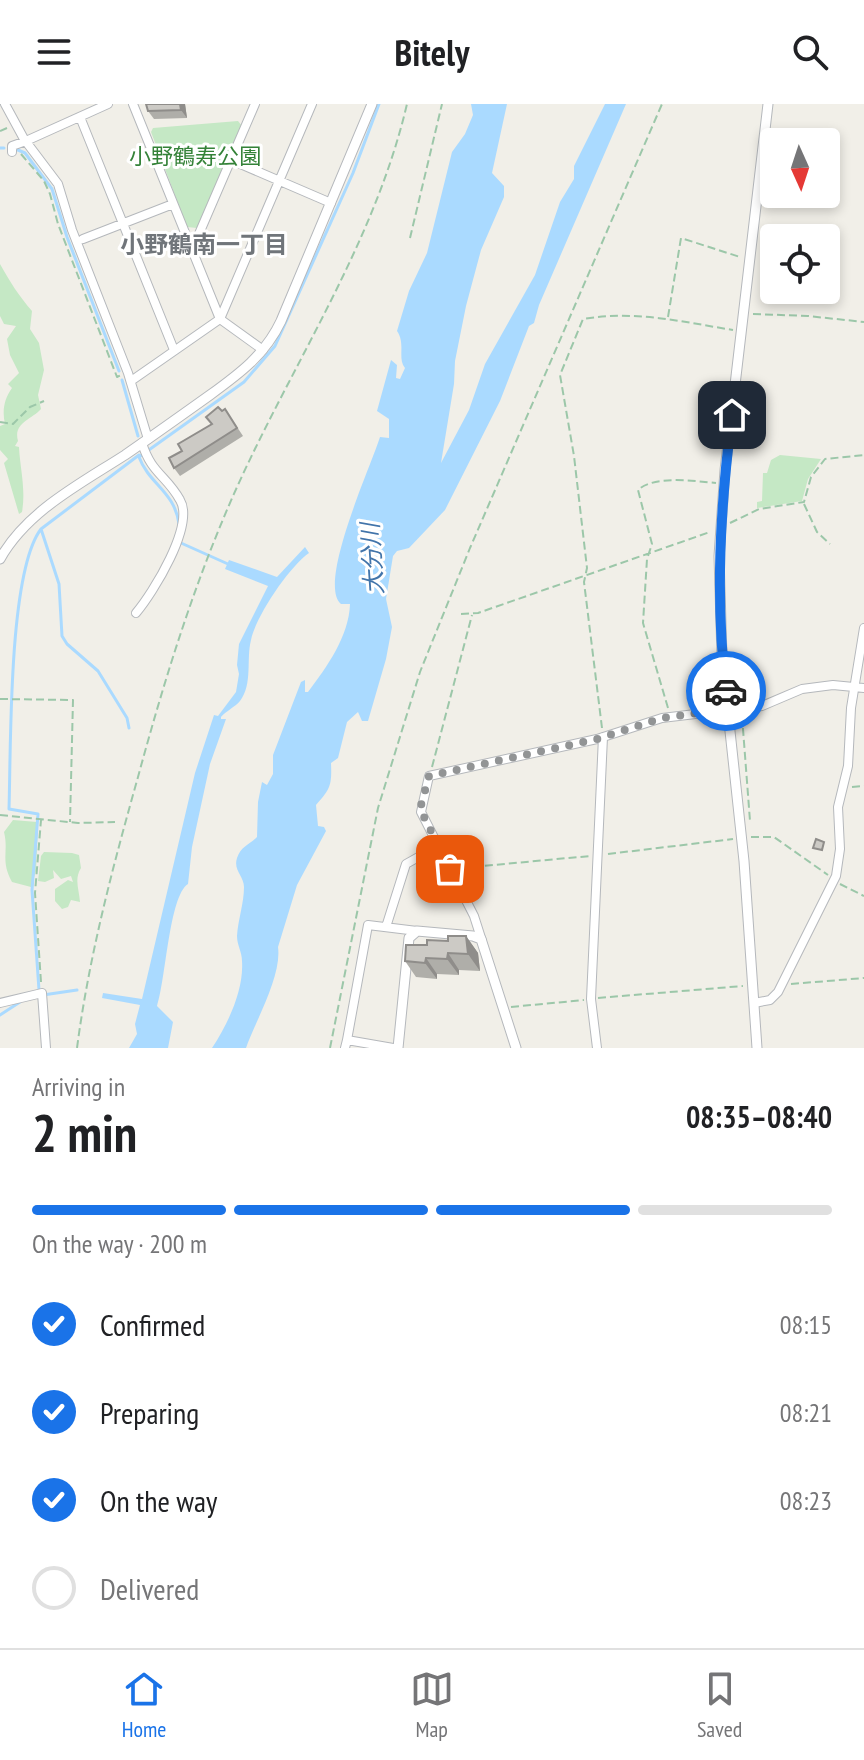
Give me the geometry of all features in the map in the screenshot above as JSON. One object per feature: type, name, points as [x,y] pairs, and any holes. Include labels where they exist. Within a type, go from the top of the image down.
[{"type":"street","points":[[5,104],[26,141],[58,184],[69,222],[131,381],[151,466],[180,499],[185,518],[152,594],[136,613]]},
{"type":"street","points":[[12,152],[12,146],[16,143],[108,104]]},
{"type":"street","points":[[133,104],[220,319],[263,350]]},
{"type":"street","points":[[192,250],[255,104]]},
{"type":"street","points":[[131,381],[220,319],[312,104]]},
{"type":"street","points":[[0,559],[19,532],[45,508],[246,368],[263,350],[277,330],[372,104]]},
{"type":"street","points":[[757,1048],[741,838],[719,615],[741,331],[768,104]]},
{"type":"street","points":[[80,117],[174,350]]},
{"type":"street","points":[[231,160],[331,203]]},
{"type":"street","points":[[83,239],[173,204]]},
{"type":"street","points":[[754,1003],[770,1000],[782,985],[835,880],[840,849],[837,811],[849,762],[853,686],[864,628]]},
{"type":"street","points":[[516,1048],[474,916],[420,809],[429,776],[603,737],[671,717],[762,706],[802,689],[833,685],[864,688]]},
{"type":"street","points":[[597,1048],[591,999],[603,737]]},
{"type":"street","points":[[386,927],[406,864],[438,846]]},
{"type":"street","points":[[417,931],[409,938],[396,1048],[346,1044],[368,925],[473,936],[482,942]]},
{"type":"street","points":[[0,1003],[42,993],[46,1048]]},
{"type":"path","points":[[77,1048],[100,920],[178,637],[234,493],[349,263],[387,172],[407,104]]},
{"type":"path","points":[[410,238],[442,104]]},
{"type":"path","points":[[330,1048],[378,808],[420,672],[470,548],[662,104]]},
{"type":"path","points":[[12,152],[22,155],[46,186],[117,377]]},
{"type":"path","points":[[668,318],[681,238],[729,252],[749,262]]},
{"type":"path","points":[[752,308],[751,314],[864,322]]},
{"type":"path","points":[[603,737],[584,582],[587,568],[574,456],[560,371],[583,319],[615,314],[668,318],[741,331]]},
{"type":"path","points":[[0,422],[13,424],[30,407],[44,401]]},
{"type":"path","points":[[461,614],[473,614],[650,553],[724,526],[759,509],[803,503],[811,477],[825,459],[864,455]]},
{"type":"path","points":[[671,717],[643,623],[647,559],[652,544],[639,488],[675,480],[724,484]]},
{"type":"path","points":[[803,503],[817,532],[830,544]]},
{"type":"path","points":[[724,526],[729,511]]},
{"type":"path","points":[[429,776],[473,614]]},
{"type":"path","points":[[0,699],[73,700],[70,822]]},
{"type":"path","points":[[842,787],[864,786]]},
{"type":"path","points":[[0,815],[70,822],[115,822]]},
{"type":"path","points":[[41,820],[35,893],[42,993]]},
{"type":"path","points":[[450,869],[774,837],[835,880],[864,896]]},
{"type":"path","points":[[782,985],[864,978]]},
{"type":"path","points":[[503,1007],[753,985]]},
{"type":"green space","name":"小野鶴寿公園","points":[[238,121],[242,126],[197,228],[187,227],[151,132],[153,128]]},
{"type":"green space","points":[[0,264],[32,311],[30,329],[39,343],[44,370],[38,395],[41,409],[20,426],[15,446],[19,447],[23,487],[22,512],[19,514],[4,463],[8,459],[0,450],[0,426],[5,424],[4,405],[12,388],[8,384],[19,373],[10,355],[7,339],[16,326],[4,324],[0,316]]},
{"type":"green space","points":[[780,455],[821,459],[808,479],[802,501],[757,508],[757,502],[762,501],[763,473],[767,473],[771,460]]},
{"type":"green space","points":[[13,820],[37,822],[38,825],[36,871],[31,887],[12,882],[6,868],[4,832]]},
{"type":"green space","points":[[44,852],[79,855],[81,868],[77,880],[80,902],[71,900],[68,907],[62,909],[55,901],[55,889],[68,880],[73,882],[71,876],[61,879],[53,870],[54,878],[38,881]]},
{"type":"water","name":"大分川","points":[[471,104],[507,104],[492,173],[504,186],[504,197],[481,250],[466,306],[441,463],[469,410],[485,364],[535,275],[560,202],[574,179],[574,166],[605,104],[626,104],[534,323],[529,326],[500,401],[445,510],[409,548],[397,551],[393,556],[386,599],[392,627],[386,659],[368,721],[362,721],[358,712],[347,722],[338,758],[331,763],[329,787],[316,805],[318,826],[326,831],[297,885],[278,947],[272,984],[246,1048],[212,1048],[234,1006],[242,972],[237,936],[244,887],[236,866],[237,858],[243,848],[257,837],[262,782],[267,785],[273,774],[273,755],[301,682],[305,680],[305,692],[308,692],[329,662],[346,628],[350,604],[341,604],[335,592],[340,550],[380,437],[389,438],[389,419],[377,411],[391,360],[397,365],[396,378],[400,379],[405,368],[397,331],[409,291],[427,253],[452,152],[465,134],[473,115]]},
{"type":"water","points":[[305,547],[309,553],[283,580],[254,630],[244,694],[221,717],[226,719],[210,764],[192,847],[188,884],[176,904],[157,1006],[173,1022],[168,1048],[129,1048],[137,1034],[135,1024],[140,1005],[102,998],[103,993],[142,999],[195,773],[214,715],[218,716],[236,692],[239,644],[268,586],[225,569],[229,560],[277,577]]},
{"type":"building","points":[[146,104],[180,104],[181,110],[148,111]]},
{"type":"building","points":[[218,407],[222,411],[225,409],[237,428],[174,468],[169,458],[182,451],[178,444],[212,424],[206,417]]},
{"type":"building","points":[[816,839],[824,842],[822,850],[813,848]]},
{"type":"building","points":[[448,936],[466,936],[468,954],[448,953],[447,959],[426,958],[425,963],[405,961],[406,945],[427,945],[427,940],[448,941]]},
{"type":"waterway","points":[[179,524],[172,504],[139,457],[244,382],[275,346],[353,173],[379,104]]},
{"type":"waterway","points":[[18,150],[25,153],[52,189],[67,237],[119,371]]},
{"type":"waterway","points":[[122,380],[138,436]]},
{"type":"waterway","points":[[129,728],[127,718],[98,671],[62,636],[59,584],[41,529],[139,455]]},
{"type":"waterway","points":[[39,990],[32,890],[38,814],[9,809],[11,705],[17,621],[30,551],[41,529]]},
{"type":"waterway","points":[[181,543],[228,564]]},
{"type":"waterway","points":[[43,995],[77,990]]},
{"type":"waterway","points":[[0,1015],[20,1002]]},
{"type":"way so far","points":[[450,869],[420,809],[429,776],[597,739],[662,718],[728,709],[726,691]]},
{"type":"district","name":"小野鶴南一丁目","points":[[204,244]]},
{"type":"route","points":[[726,691],[719,615],[719,556],[732,415]]}]
